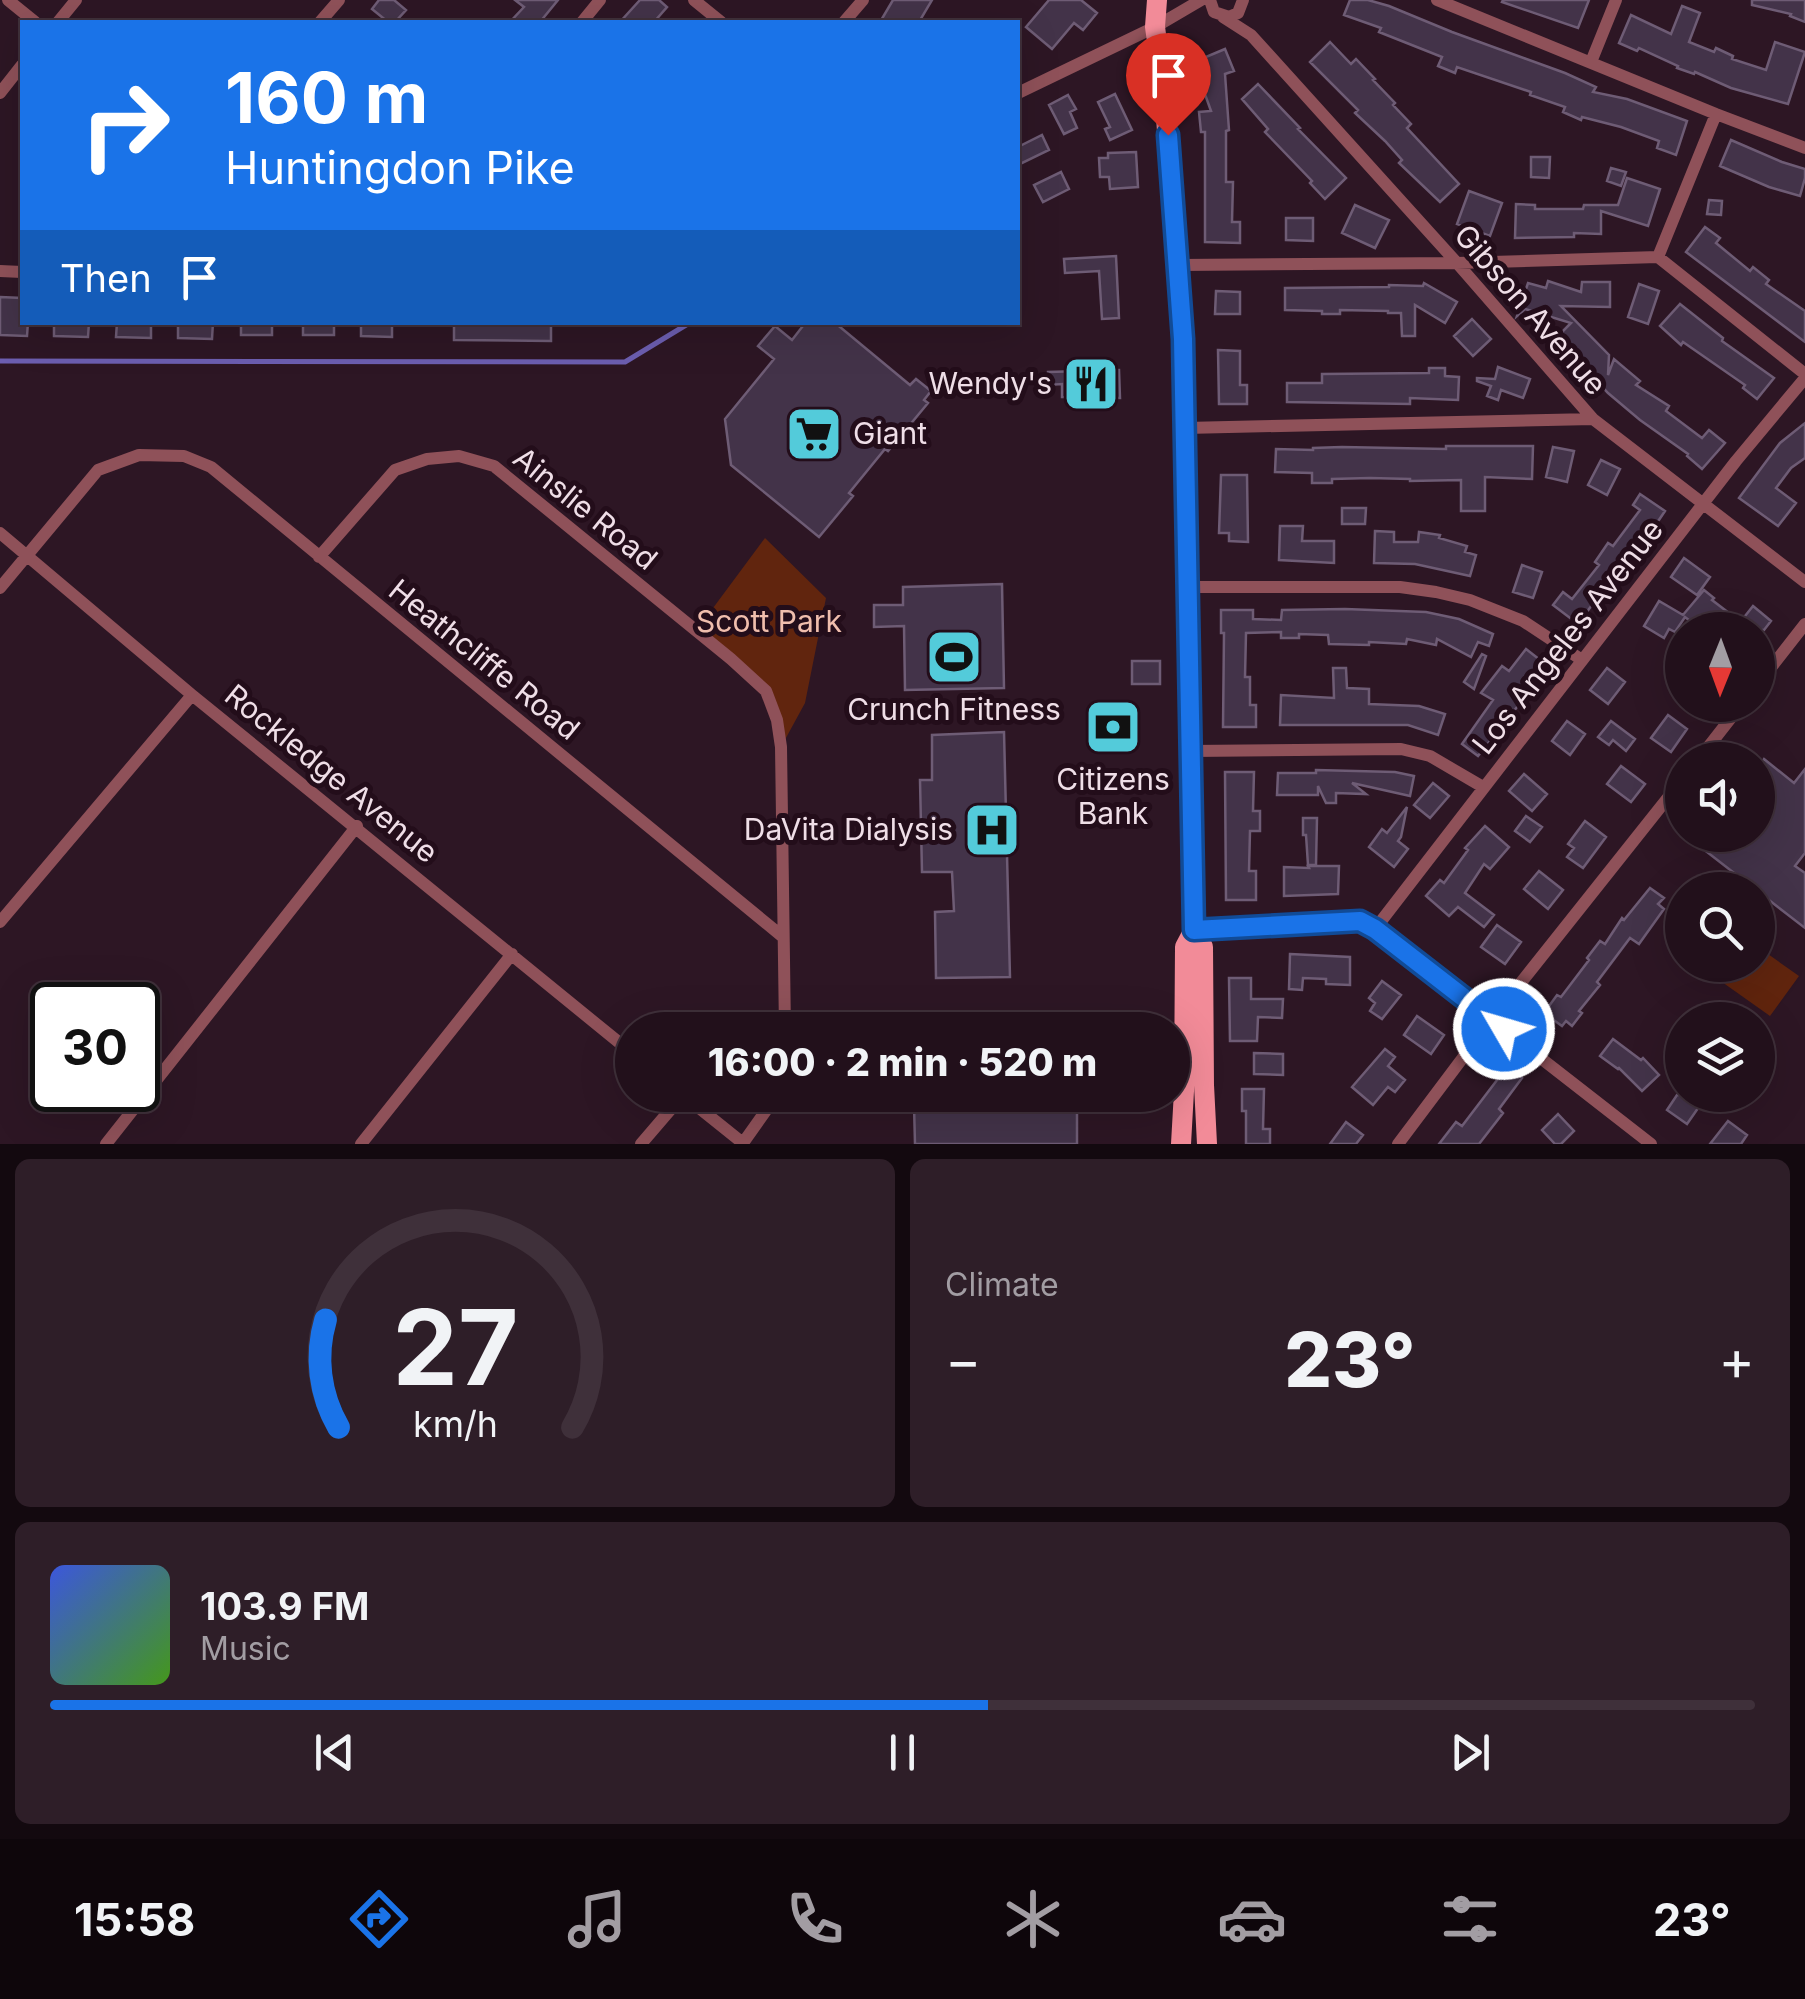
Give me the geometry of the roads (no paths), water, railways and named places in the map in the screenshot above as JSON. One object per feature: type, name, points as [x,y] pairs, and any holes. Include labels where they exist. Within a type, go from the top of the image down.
[{"type":"main road","points":[[1140,0],[1155,27]]},
{"type":"main road","points":[[1157,0],[1155,27],[1179,266],[1194,930],[1203,947],[1207,1144]]},
{"type":"main road","points":[[1180,1144],[1185,947],[1194,930]]},
{"type":"street","points":[[8,0],[33,20]]},
{"type":"street","points":[[60,20],[76,0]]},
{"type":"street","points":[[322,20],[339,0]]},
{"type":"street","points":[[584,20],[600,0]]},
{"type":"street","points":[[694,0],[718,20]]},
{"type":"street","points":[[846,20],[863,0]]},
{"type":"street","points":[[1020,92],[1155,27],[1201,0]]},
{"type":"street","points":[[1184,11],[1216,10],[1228,18],[1238,13],[1243,0]]},
{"type":"street","points":[[1437,0],[1805,148]]},
{"type":"street","points":[[1591,62],[1616,0]]},
{"type":"street","name":"Gibson Avenue","points":[[1216,10],[1251,35],[1593,419],[1805,582]]},
{"type":"street","points":[[0,93],[20,68]]},
{"type":"street","points":[[1658,258],[1716,114]]},
{"type":"street","points":[[1179,266],[1658,258],[1805,376]]},
{"type":"street","name":"Los Angeles Avenue","points":[[1375,929],[1805,376]]},
{"type":"street","points":[[1185,428],[1593,419]]},
{"type":"street","name":"Heathcliffe Road","points":[[27,554],[98,470],[138,456],[184,456],[211,468],[783,938]]},
{"type":"street","name":"Ainslie Road","points":[[319,557],[395,470],[427,458],[459,456],[494,466],[731,659],[766,692],[782,748],[783,938]]},
{"type":"street","name":"Rockledge Avenue","points":[[0,532],[192,695],[615,1039]]},
{"type":"street","points":[[0,588],[27,554]]},
{"type":"street","points":[[1187,588],[1400,587],[1436,592],[1470,600],[1523,621],[1582,660]]},
{"type":"street","points":[[1775,662],[1805,624]]},
{"type":"street","points":[[0,922],[192,695]]},
{"type":"street","points":[[1712,742],[1728,722]]},
{"type":"street","points":[[1190,751],[1401,749],[1430,756],[1483,787]]},
{"type":"street","points":[[1398,1144],[1665,801]]},
{"type":"street","points":[[106,1144],[357,826]]},
{"type":"street","points":[[1194,930],[1360,921],[1650,1144]]},
{"type":"street","points":[[783,938],[785,1012]]},
{"type":"street","points":[[361,1144],[512,954]]},
{"type":"street","points":[[641,1144],[668,1112]]},
{"type":"street","points":[[704,1112],[744,1144],[766,1112]]},
{"type":"waterway","points":[[0,361],[625,362],[686,325]]},
{"type":"place","name":"Wendy's","points":[[1091,384]]},
{"type":"place","name":"Giant","points":[[814,434]]},
{"type":"place","name":"Crunch Fitness","points":[[954,657]]},
{"type":"place","name":"Citizens Bank","points":[[1113,727]]},
{"type":"place","name":"DaVita Dialysis","points":[[992,830]]},
{"type":"park label","name":"Scott Park","points":[[769,622]]}]
